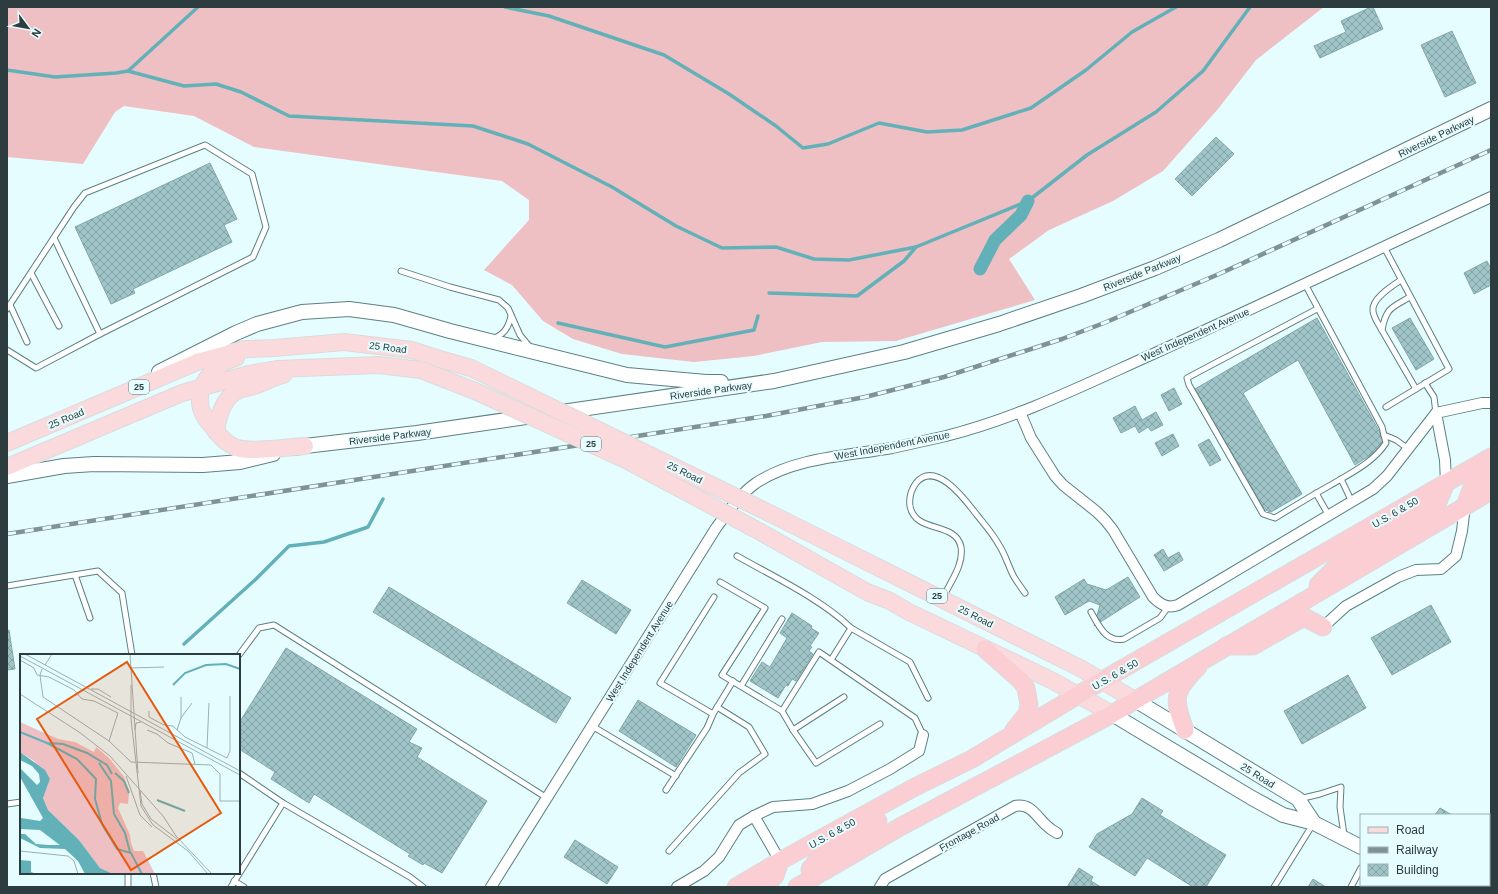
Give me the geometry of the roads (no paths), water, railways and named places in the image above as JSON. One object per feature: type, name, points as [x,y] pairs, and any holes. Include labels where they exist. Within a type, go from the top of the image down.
[{"type":"highway","name":"U.S. 6 & 50","points":[[736,887],[780,861],[915,787],[972,759],[1079,696],[1103,680],[1491,457]]},
{"type":"highway","points":[[1465,506],[1472,487],[1491,472]]},
{"type":"highway","points":[[1300,602],[1340,563],[1437,504],[1446,483]]},
{"type":"highway","points":[[808,884],[900,827],[1112,714],[1211,654],[1491,491]]},
{"type":"highway","points":[[1226,646],[1253,646],[1304,617],[1323,627]]},
{"type":"highway","points":[[972,759],[1014,730],[1027,714],[1029,705],[1026,688],[1021,681],[985,648]]},
{"type":"highway","points":[[1185,730],[1177,710],[1176,702],[1178,693],[1186,679],[1211,654]]},
{"type":"highway","points":[[808,884],[810,869],[818,859],[845,840],[892,812],[915,787]]},
{"type":"highway","points":[[764,887],[775,876],[780,861]]},
{"type":"main road","name":"Riverside Parkway","points":[[7,476],[64,466],[86,464],[161,466],[240,462],[305,446],[417,433],[774,381],[904,352],[1051,306],[1155,268],[1219,240],[1491,109]]},
{"type":"main road","name":"Riverside Parkway","points":[[111,399],[179,361],[236,333],[276,318],[302,312],[349,309],[394,315],[627,375],[706,382],[774,381]]},
{"type":"main road","name":"25 Road","points":[[7,442],[203,359],[245,348],[275,348],[344,342],[412,350],[471,368],[769,513],[1103,680],[1298,799],[1314,823]]},
{"type":"main road","points":[[275,348],[230,359],[219,366],[210,374],[202,387],[199,397],[201,409],[207,420],[221,438],[238,448],[249,450],[305,446]]},
{"type":"main road","name":"25 Road","points":[[7,467],[182,393],[249,374],[277,369],[379,365],[421,370],[475,391],[626,460],[755,529],[867,592],[890,601],[1053,680],[1283,815],[1314,823],[1360,846]]},
{"type":"main road","points":[[216,432],[218,418],[222,407],[229,398],[238,391],[279,376],[315,367]]},
{"type":"street","name":"West Independent Avenue","points":[[491,887],[716,528],[733,505],[756,484],[782,471],[802,464],[829,457],[892,448],[949,435],[1020,412],[1197,334],[1491,197]]},
{"type":"street","points":[[1020,412],[1031,438],[1055,476],[1063,485],[1105,520],[1113,530],[1153,597],[1168,607],[1178,605],[1373,489],[1387,476],[1407,448],[1436,414],[1482,403],[1491,403]]},
{"type":"street","points":[[1436,414],[1445,460],[1446,483]]},
{"type":"street","points":[[1323,627],[1346,606],[1398,577],[1416,570],[1441,569],[1456,556],[1461,537],[1465,506]]},
{"type":"street","points":[[677,887],[704,871],[719,857],[739,825],[773,807],[812,804],[848,791],[890,769],[919,751],[923,735]]},
{"type":"street","name":"Frontage Road","points":[[880,887],[886,879],[1014,806],[1026,806],[1036,813],[1047,826],[1057,833]]},
{"type":"street","points":[[754,816],[780,861]]},
{"type":"lane","points":[[7,350],[36,368],[253,257],[266,227],[252,174],[205,145],[85,193],[74,207],[8,307],[27,342]]},
{"type":"lane","points":[[54,238],[100,334]]},
{"type":"lane","points":[[1384,247],[1449,369],[1386,407]]},
{"type":"lane","points":[[401,270],[450,287],[492,297],[504,304],[508,308],[520,335],[526,344],[536,352]]},
{"type":"lane","points":[[31,273],[59,326]]},
{"type":"lane","points":[[1401,280],[1377,298],[1372,310],[1416,389]]},
{"type":"lane","points":[[1305,284],[1317,309],[1382,427],[1386,443],[1369,461],[1275,518],[1263,514],[1189,385],[1187,378],[1317,309]]},
{"type":"lane","points":[[1382,330],[1384,317],[1388,311],[1410,297]]},
{"type":"lane","points":[[488,340],[503,333],[509,325],[511,315]]},
{"type":"lane","points":[[1425,383],[1434,397],[1436,414]]},
{"type":"lane","points":[[1384,435],[1396,440],[1407,448]]},
{"type":"lane","points":[[942,599],[958,569],[962,553],[959,540],[955,535],[922,522],[915,518],[912,512],[910,504],[912,490],[922,478],[928,476],[935,477],[948,483],[965,500],[999,544],[1014,576],[1025,593]]},
{"type":"lane","points":[[1341,479],[1352,502]]},
{"type":"lane","points":[[1316,493],[1329,516]]},
{"type":"lane","points":[[737,556],[804,594],[839,616],[851,628],[910,662],[928,698]]},
{"type":"lane","points":[[7,586],[98,571],[122,593],[132,654]]},
{"type":"lane","points":[[75,575],[90,618]]},
{"type":"lane","points":[[720,582],[764,608],[722,675],[782,711],[793,730],[816,762],[880,724]]},
{"type":"lane","points":[[713,714],[660,683],[714,597]]},
{"type":"lane","points":[[1091,612],[1103,633],[1113,640],[1118,640],[1124,639],[1160,618],[1168,607]]},
{"type":"lane","points":[[741,686],[782,619]]},
{"type":"lane","points":[[240,654],[259,628],[274,625],[547,798]]},
{"type":"lane","points":[[831,660],[851,628]]},
{"type":"lane","points":[[782,711],[819,652],[915,718],[923,735]]},
{"type":"lane","points":[[666,790],[707,728],[713,714],[733,681]]},
{"type":"lane","points":[[793,730],[844,697]]},
{"type":"lane","points":[[669,851],[739,773],[764,754],[749,728],[717,707]]},
{"type":"lane","points":[[592,726],[676,776]]},
{"type":"lane","points":[[240,774],[283,803],[410,877],[423,887]]},
{"type":"lane","points":[[1298,799],[1341,788],[1340,807],[1344,838]]},
{"type":"lane","points":[[7,804],[20,802]]},
{"type":"lane","points":[[240,871],[283,803]]},
{"type":"lane","points":[[1274,887],[1314,823]]},
{"type":"lane","points":[[1351,887],[1360,870]]},
{"type":"lane","points":[[128,874],[128,887]]},
{"type":"lane","points":[[153,874],[156,887]]},
{"type":"lane","points":[[230,887],[238,874]]},
{"type":"lane","points":[[234,881],[244,887]]},
{"type":"waterway","points":[[7,70],[55,77],[128,71],[198,7]]},
{"type":"waterway","points":[[505,7],[549,16],[664,55],[729,94],[776,126],[803,148],[828,144],[879,123],[927,132],[962,130],[1031,108],[1086,70],[1132,32],[1176,7]]},
{"type":"waterway","points":[[769,293],[857,296],[904,261],[916,247],[1028,201],[1087,155],[1156,112],[1203,71],[1250,7]]},
{"type":"waterway","points":[[128,71],[184,86],[216,84],[241,92],[289,116],[473,126],[528,144],[612,187],[676,226],[722,248],[776,247],[814,259],[849,260],[916,247]]},
{"type":"waterway","points":[[980,269],[995,240],[1021,215],[1028,201]]},
{"type":"waterway","points":[[558,323],[665,347],[754,330],[758,316]]},
{"type":"waterway","points":[[184,644],[256,579],[289,546],[324,542],[368,527],[383,499]]},
{"type":"railway","points":[[7,534],[766,416],[865,397],[944,377],[1062,339],[1104,323],[1219,274],[1491,150]]}]
